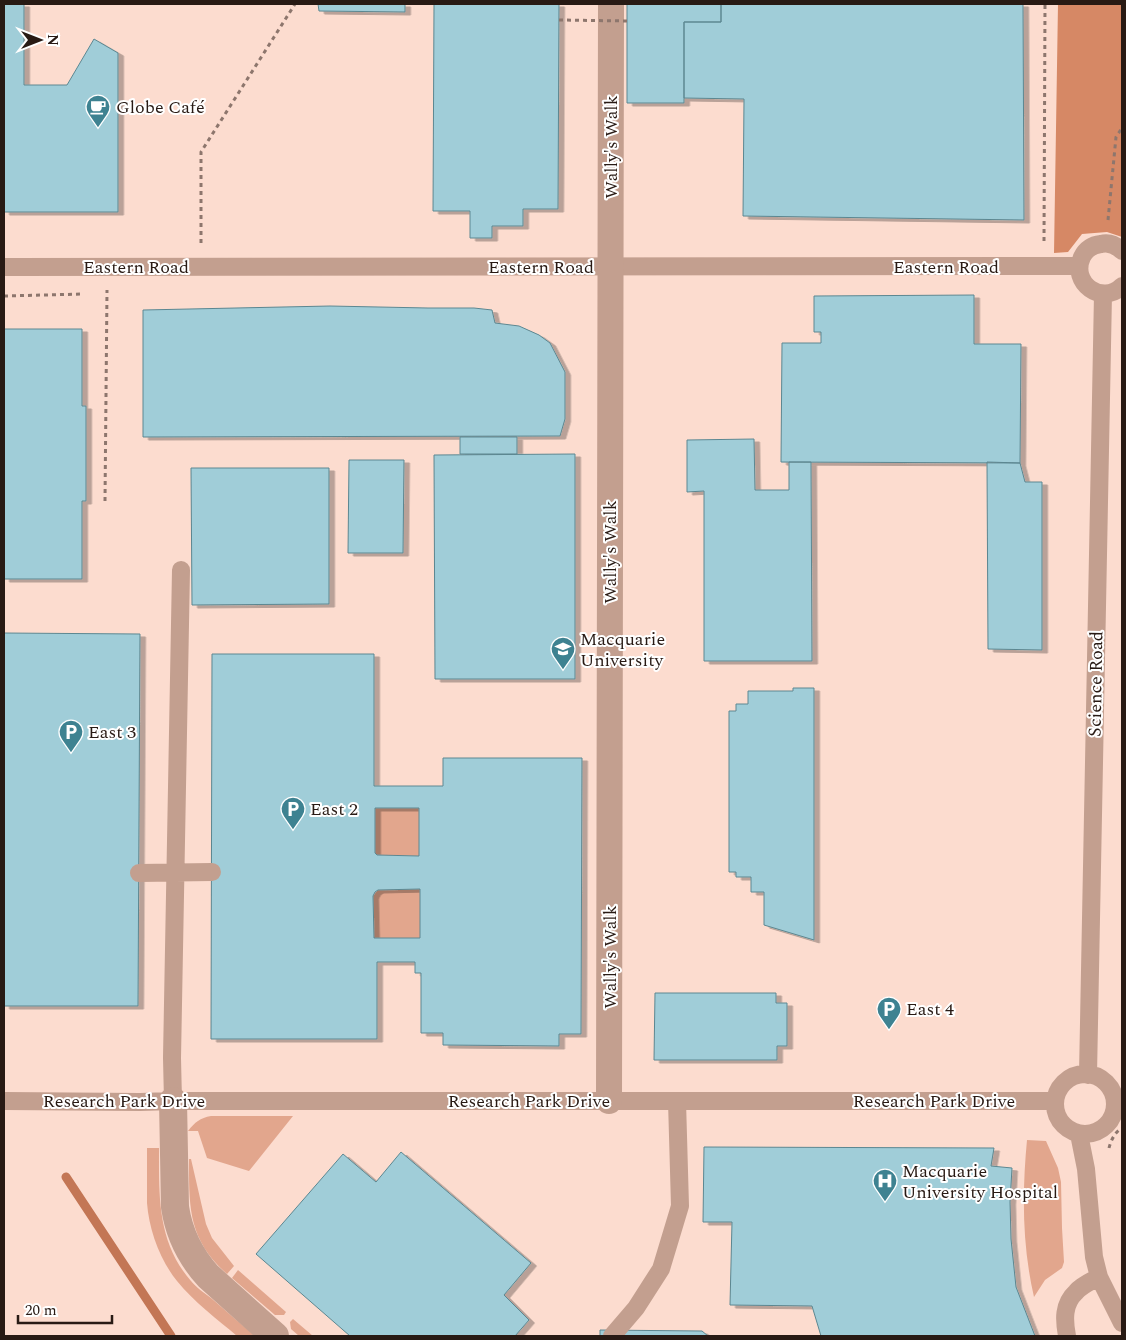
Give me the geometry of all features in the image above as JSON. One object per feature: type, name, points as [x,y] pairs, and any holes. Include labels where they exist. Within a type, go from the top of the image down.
[{"type":"street","name":"Wally's Walk","points":[[609,1101],[610,267],[620,12]]},
{"type":"street","points":[[173,1101],[175,1207],[177,1222],[182,1235],[189,1251],[203,1270],[275,1336]]},
{"type":"lane","points":[[1122,251],[1113,244],[1098,244],[1090,247],[1085,252],[1079,266],[1083,282],[1088,288],[1096,292],[1111,293],[1122,286]]},
{"type":"lane","name":"Eastern Road","points":[[4,267],[1079,266]]},
{"type":"lane","name":"Science Road","points":[[1088,1075],[1104,294]]},
{"type":"lane","points":[[173,1101],[172,1058],[181,570]]},
{"type":"lane","points":[[139,873],[212,872]]},
{"type":"lane","points":[[1088,1075],[1098,1077],[1106,1083],[1111,1090],[1118,1109],[1106,1126],[1097,1132],[1079,1134],[1060,1122],[1055,1108],[1055,1101],[1063,1084],[1070,1078],[1088,1075]]},
{"type":"lane","name":"Research Park Drive","points":[[4,1101],[1055,1101]]},
{"type":"lane","points":[[612,1336],[636,1308],[661,1269],[680,1206],[677,1101]]},
{"type":"lane","points":[[1079,1134],[1086,1169],[1094,1257],[1099,1276],[1122,1323]]},
{"type":"lane","points":[[1067,1336],[1065,1324],[1066,1307],[1076,1292],[1099,1276]]},
{"type":"path","points":[[200,267],[201,152],[296,4]]},
{"type":"path","points":[[1044,267],[1045,4]]},
{"type":"path","points":[[559,20],[620,12]]},
{"type":"path","points":[[1106,243],[1116,137],[1122,128]]},
{"type":"path","points":[[105,501],[106,267]]},
{"type":"path","points":[[4,296],[88,294]]},
{"type":"path","points":[[98,294],[107,294]]},
{"type":"shaded area","points":[[1058,4],[1122,4],[1122,237],[1107,232],[1082,234],[1068,252],[1054,253]]},
{"type":"shaded area","points":[[375,808],[419,808],[419,856],[377,855],[375,853]]},
{"type":"shaded area","points":[[420,889],[420,938],[374,938],[373,896],[378,890]]},
{"type":"shaded area","points":[[211,1116],[293,1116],[249,1171],[207,1158],[198,1131],[188,1131],[198,1121]]},
{"type":"shaded area","points":[[1027,1140],[1046,1141],[1058,1168],[1061,1182],[1064,1262],[1062,1268],[1045,1280],[1034,1297],[1027,1258],[1024,1219]]},
{"type":"shaded area","points":[[147,1148],[159,1148],[159,1184],[162,1218],[172,1251],[180,1266],[195,1285],[255,1336],[237,1336],[191,1296],[165,1264],[156,1244],[148,1213]]},
{"type":"shaded area","points":[[189,1159],[191,1159],[206,1224],[212,1238],[234,1266],[227,1274],[214,1261],[205,1248],[193,1222],[189,1193]]},
{"type":"shaded area","points":[[238,1270],[286,1312],[284,1315],[275,1315],[232,1278]]},
{"type":"shaded area","points":[[293,1319],[313,1336],[299,1336],[291,1329],[290,1322]]},
{"type":"building","points":[[4,4],[24,4],[24,85],[67,85],[94,39],[118,53],[118,212],[4,212]]},
{"type":"building","points":[[318,4],[405,4],[405,12],[319,11]]},
{"type":"building","points":[[434,4],[559,4],[558,209],[523,209],[523,226],[492,226],[492,238],[470,238],[470,211],[433,211]]},
{"type":"building","points":[[627,4],[721,4],[721,22],[684,22],[684,103],[627,103]]},
{"type":"building","points":[[721,4],[1023,4],[1024,220],[743,216],[744,99],[684,98],[684,22],[721,22]]},
{"type":"building","points":[[974,295],[974,344],[1021,344],[1020,463],[781,462],[782,343],[821,343],[821,332],[814,332],[814,296]]},
{"type":"building","points":[[330,306],[474,308],[492,310],[495,323],[519,326],[539,335],[550,343],[565,372],[565,419],[560,436],[143,437],[143,310]]},
{"type":"building","points":[[4,329],[82,329],[82,406],[86,406],[86,501],[82,501],[82,579],[4,579]]},
{"type":"building","points":[[460,437],[517,437],[517,454],[460,454]]},
{"type":"building","points":[[754,439],[755,490],[789,490],[789,462],[811,462],[812,661],[704,661],[704,491],[687,492],[687,440]]},
{"type":"building","points":[[575,454],[575,679],[435,679],[434,455]]},
{"type":"building","points":[[349,460],[404,460],[403,553],[348,553]]},
{"type":"building","points":[[987,462],[1020,463],[1025,482],[1042,482],[1042,650],[988,649]]},
{"type":"building","points":[[191,468],[329,468],[329,604],[192,605]]},
{"type":"building","name":"East 3","points":[[4,633],[140,634],[138,1006],[4,1006]]},
{"type":"building","name":"East 2","points":[[212,654],[374,654],[374,786],[443,786],[443,758],[582,758],[581,1034],[559,1034],[559,1046],[443,1045],[443,1033],[421,1033],[421,973],[415,973],[415,962],[377,962],[377,1039],[211,1039]],"holes":[[[375,808],[419,808],[419,856],[377,855],[375,853]],[[420,889],[420,938],[374,938],[373,896],[375,892],[378,890]]]},
{"type":"building","points":[[793,688],[814,688],[814,940],[764,925],[764,892],[751,892],[751,877],[736,877],[736,872],[729,872],[729,711],[736,711],[736,704],[748,704],[748,691],[793,691]]},
{"type":"building","points":[[655,993],[776,993],[776,1003],[787,1003],[787,1046],[777,1046],[777,1060],[654,1060]]},
{"type":"building","name":"Macquarie University Hospital","points":[[704,1147],[994,1148],[991,1166],[1012,1168],[1010,1202],[1011,1239],[1016,1287],[1035,1336],[821,1336],[812,1306],[730,1305],[732,1222],[703,1222]]},
{"type":"building","points":[[401,1152],[531,1263],[504,1295],[529,1320],[515,1336],[350,1336],[256,1254],[343,1154],[376,1182]]},
{"type":"building","points":[[600,1330],[702,1331],[708,1336],[600,1336]]},
{"type":"waterway","points":[[66,1177],[171,1336]]},
{"type":"place","name":"Globe Café","points":[[98,128]]},
{"type":"place","name":"Macquarie University","points":[[563,670]]},
{"type":"place","name":"East 3","points":[[71,753]]},
{"type":"place","name":"East 2","points":[[293,830]]},
{"type":"place","name":"East 4","points":[[889,1030]]},
{"type":"place","name":"Macquarie University Hospital","points":[[885,1202]]}]
